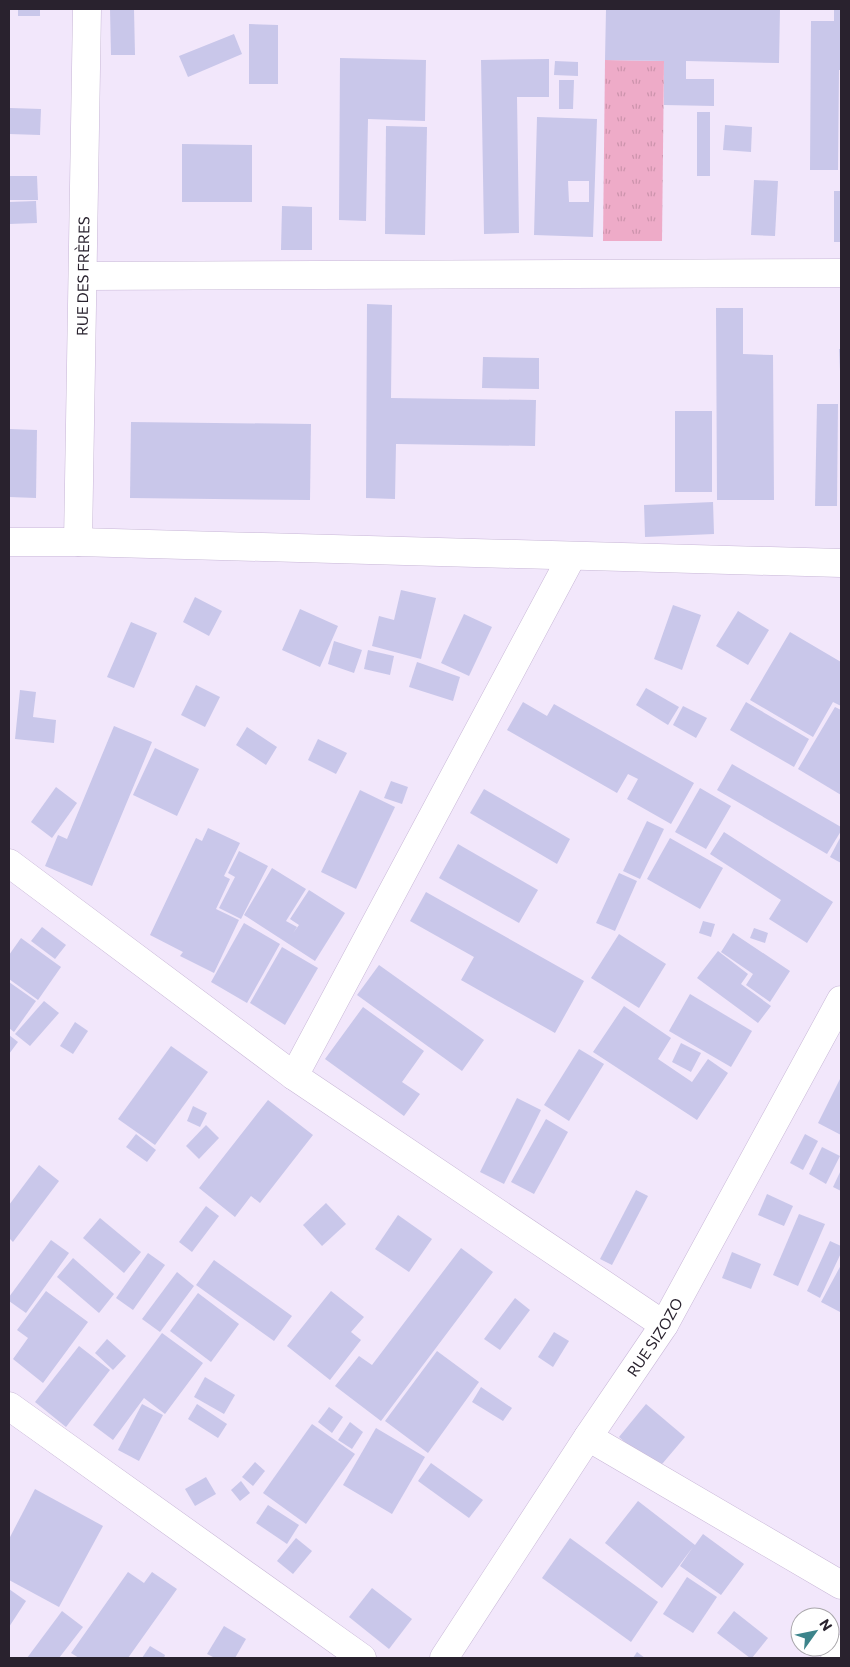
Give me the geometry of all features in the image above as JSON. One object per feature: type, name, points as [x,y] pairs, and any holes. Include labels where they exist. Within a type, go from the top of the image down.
[{"type":"street","name":"RUE DES FRÈRES","points":[[78,542],[87,9]]},
{"type":"street","points":[[82,276],[841,273]]},
{"type":"street","points":[[9,542],[78,542],[841,563]]},
{"type":"street","points":[[294,1076],[572,556]]},
{"type":"street","points":[[11,869],[294,1076],[664,1325]]},
{"type":"street","name":"RUE SIZOZO","points":[[444,1658],[588,1437],[664,1325],[841,1000]]},
{"type":"street","points":[[9,1406],[362,1658]]},
{"type":"street","points":[[588,1437],[841,1585]]},
{"type":"street","points":[[834,1658],[841,1649]]},
{"type":"green space","points":[[605,60],[664,61],[662,241],[603,241]]},
{"type":"building","points":[[18,9],[40,9],[40,16],[18,16]]},
{"type":"building","points":[[110,9],[134,9],[135,55],[111,55]]},
{"type":"building","points":[[606,9],[780,9],[779,63],[686,61],[686,79],[714,79],[714,106],[664,105],[664,61],[605,60]]},
{"type":"building","points":[[834,9],[841,9],[838,170],[810,170],[811,21],[834,21]]},
{"type":"building","points":[[249,24],[278,25],[278,84],[249,84]]},
{"type":"building","points":[[234,34],[242,54],[188,77],[179,56]]},
{"type":"building","points":[[340,58],[426,60],[425,121],[368,119],[366,221],[339,220]]},
{"type":"building","points":[[549,59],[549,97],[517,97],[519,233],[484,234],[481,60]]},
{"type":"building","points":[[555,61],[578,62],[578,76],[554,75]]},
{"type":"building","points":[[559,80],[574,80],[573,109],[559,109]]},
{"type":"building","points":[[10,108],[41,109],[40,135],[9,134]]},
{"type":"building","points":[[697,112],[710,112],[710,176],[697,176]]},
{"type":"building","points":[[537,117],[597,119],[593,237],[534,235]],"holes":[[[568,181],[589,181],[589,202],[569,202]]]},
{"type":"building","points":[[725,125],[752,127],[751,152],[723,150]]},
{"type":"building","points":[[386,126],[427,127],[425,235],[385,234]]},
{"type":"building","points":[[182,144],[252,145],[252,202],[182,202]]},
{"type":"building","points":[[9,176],[37,176],[38,200],[9,200]]},
{"type":"building","points":[[754,180],[778,181],[775,236],[751,235]]},
{"type":"building","points":[[834,191],[841,191],[841,242],[834,242]]},
{"type":"building","points":[[36,201],[37,223],[9,224],[9,202]]},
{"type":"building","points":[[282,206],[312,207],[312,250],[281,250]]},
{"type":"building","points":[[367,304],[392,305],[391,398],[536,400],[535,446],[396,444],[395,499],[366,498]]},
{"type":"building","points":[[716,308],[743,308],[743,354],[773,355],[774,500],[717,500]]},
{"type":"building","points":[[839,349],[841,349],[841,371],[840,371]]},
{"type":"building","points":[[483,357],[539,358],[539,389],[482,388]]},
{"type":"building","points":[[817,404],[838,404],[837,506],[815,506]]},
{"type":"building","points":[[675,411],[712,411],[712,492],[675,492]]},
{"type":"building","points":[[131,422],[311,424],[310,500],[130,498]]},
{"type":"building","points":[[9,429],[37,430],[36,498],[9,497]]},
{"type":"building","points":[[713,502],[714,534],[645,537],[644,505]]},
{"type":"building","points":[[401,590],[436,598],[421,659],[372,646],[379,616],[394,620]]},
{"type":"building","points":[[195,597],[222,611],[209,636],[183,622]]},
{"type":"building","points":[[673,605],[701,615],[682,670],[654,659]]},
{"type":"building","points":[[300,609],[338,626],[320,667],[282,650]]},
{"type":"building","points":[[738,611],[769,630],[748,665],[716,646]]},
{"type":"building","points":[[464,614],[492,627],[469,676],[441,663]]},
{"type":"building","points":[[131,622],[157,633],[134,688],[107,677]]},
{"type":"building","points":[[790,632],[841,662],[841,706],[833,702],[813,737],[750,700]]},
{"type":"building","points":[[334,641],[362,650],[354,673],[328,664]]},
{"type":"building","points":[[368,650],[394,656],[390,675],[364,669]]},
{"type":"building","points":[[417,662],[460,677],[453,701],[409,687]]},
{"type":"building","points":[[196,685],[220,697],[205,727],[181,715]]},
{"type":"building","points":[[646,688],[679,707],[668,725],[636,705]]},
{"type":"building","points":[[20,690],[36,692],[33,717],[56,720],[54,743],[15,739]]},
{"type":"building","points":[[523,702],[547,716],[554,704],[694,783],[671,824],[627,799],[638,779],[628,774],[617,793],[507,730]]},
{"type":"building","points":[[746,702],[809,739],[794,767],[730,730]]},
{"type":"building","points":[[683,706],[707,718],[696,738],[673,725]]},
{"type":"building","points":[[835,707],[841,710],[841,795],[798,769]]},
{"type":"building","points":[[114,726],[152,742],[92,886],[45,866],[58,835],[67,839]]},
{"type":"building","points":[[247,727],[277,747],[266,765],[236,745]]},
{"type":"building","points":[[318,739],[347,753],[336,774],[308,760]]},
{"type":"building","points":[[155,748],[199,769],[177,816],[133,795]]},
{"type":"building","points":[[732,764],[841,827],[841,831],[827,854],[717,790]]},
{"type":"building","points":[[391,781],[408,787],[402,804],[384,798]]},
{"type":"building","points":[[56,787],[77,803],[52,838],[31,822]]},
{"type":"building","points":[[700,788],[731,806],[706,849],[675,832]]},
{"type":"building","points":[[484,789],[570,839],[557,864],[470,813]]},
{"type":"building","points":[[360,790],[395,807],[356,889],[321,872]]},
{"type":"building","points":[[647,821],[664,829],[640,879],[623,871]]},
{"type":"building","points":[[208,828],[240,843],[224,876],[230,879],[216,909],[239,920],[214,973],[180,956],[183,952],[150,935],[196,838],[202,841]]},
{"type":"building","points":[[724,832],[833,902],[807,943],[769,919],[781,900],[710,854]]},
{"type":"building","points":[[670,838],[723,868],[700,909],[647,879]]},
{"type":"building","points":[[841,839],[841,863],[830,857]]},
{"type":"building","points":[[458,844],[538,890],[519,923],[439,878]]},
{"type":"building","points":[[239,851],[268,866],[241,919],[219,908],[235,877],[228,873]]},
{"type":"building","points":[[272,868],[306,889],[286,921],[297,927],[293,933],[299,925],[290,919],[309,890],[345,913],[315,961],[244,915]]},
{"type":"building","points":[[619,873],[637,881],[615,931],[596,923]]},
{"type":"building","points":[[426,892],[584,981],[555,1033],[461,980],[474,957],[410,921]]},
{"type":"building","points":[[703,921],[715,924],[711,937],[699,933]]},
{"type":"building","points":[[244,923],[280,944],[247,1003],[211,982]]},
{"type":"building","points":[[42,927],[66,945],[55,959],[31,941]]},
{"type":"building","points":[[754,928],[768,933],[765,943],[750,938]]},
{"type":"building","points":[[733,933],[790,971],[770,1002],[746,985],[753,974],[721,952]]},
{"type":"building","points":[[619,934],[666,964],[639,1008],[591,978]]},
{"type":"building","points":[[21,938],[61,967],[38,1000],[9,979],[9,955]]},
{"type":"building","points":[[282,947],[318,968],[285,1025],[250,1003]]},
{"type":"building","points":[[718,951],[748,974],[741,984],[771,1006],[758,1023],[697,978]]},
{"type":"building","points":[[379,965],[484,1040],[462,1071],[357,995]]},
{"type":"building","points":[[9,982],[36,1001],[14,1032],[9,1028]]},
{"type":"building","points":[[690,994],[752,1031],[731,1067],[669,1031]]},
{"type":"building","points":[[44,1001],[59,1013],[30,1046],[15,1034]]},
{"type":"building","points":[[624,1006],[671,1038],[658,1059],[692,1082],[708,1059],[728,1073],[697,1120],[593,1052]]},
{"type":"building","points":[[363,1007],[424,1051],[402,1082],[420,1094],[404,1116],[325,1059]]},
{"type":"building","points":[[75,1022],[88,1031],[73,1054],[60,1046]]},
{"type":"building","points":[[9,1035],[18,1042],[9,1054]]},
{"type":"building","points":[[681,1043],[701,1053],[691,1072],[672,1062]]},
{"type":"building","points":[[171,1046],[208,1072],[155,1145],[118,1119]]},
{"type":"building","points":[[579,1049],[604,1064],[569,1121],[544,1105]]},
{"type":"building","points":[[841,1077],[841,1135],[818,1123]]},
{"type":"building","points":[[517,1098],[541,1110],[504,1184],[480,1172]]},
{"type":"building","points":[[268,1100],[313,1135],[260,1203],[251,1196],[235,1217],[199,1188]]},
{"type":"building","points":[[193,1106],[207,1113],[200,1127],[187,1121]]},
{"type":"building","points":[[546,1119],[568,1132],[534,1194],[511,1182]]},
{"type":"building","points":[[206,1125],[219,1138],[199,1159],[186,1146]]},
{"type":"building","points":[[136,1134],[156,1150],[147,1162],[126,1147]]},
{"type":"building","points":[[805,1134],[818,1141],[803,1170],[790,1163]]},
{"type":"building","points":[[822,1147],[840,1156],[826,1184],[809,1174]]},
{"type":"building","points":[[39,1165],[59,1181],[13,1242],[9,1238],[9,1205]]},
{"type":"building","points":[[841,1170],[841,1191],[833,1187]]},
{"type":"building","points":[[636,1190],[648,1196],[612,1265],[600,1259]]},
{"type":"building","points":[[767,1194],[793,1206],[784,1226],[758,1215]]},
{"type":"building","points":[[326,1203],[346,1224],[322,1246],[303,1225]]},
{"type":"building","points":[[206,1206],[219,1216],[192,1252],[179,1242]]},
{"type":"building","points":[[799,1214],[825,1224],[798,1286],[773,1275]]},
{"type":"building","points":[[398,1215],[432,1239],[409,1272],[375,1249]]},
{"type":"building","points":[[100,1218],[141,1252],[124,1273],[83,1238]]},
{"type":"building","points":[[51,1240],[69,1253],[26,1313],[9,1301],[9,1297]]},
{"type":"building","points":[[830,1241],[841,1246],[841,1253],[820,1298],[807,1291]]},
{"type":"building","points":[[461,1248],[493,1272],[381,1421],[335,1386],[359,1356],[372,1365]]},
{"type":"building","points":[[732,1252],[761,1264],[751,1289],[722,1278]]},
{"type":"building","points":[[148,1253],[165,1265],[133,1310],[116,1298]]},
{"type":"building","points":[[73,1258],[114,1294],[99,1313],[57,1277]]},
{"type":"building","points":[[214,1260],[292,1316],[274,1341],[196,1285]]},
{"type":"building","points":[[841,1265],[841,1309],[840,1312],[821,1302]]},
{"type":"building","points":[[177,1272],[194,1286],[160,1332],[142,1319]]},
{"type":"building","points":[[46,1291],[88,1322],[43,1383],[13,1359],[28,1338],[17,1330]]},
{"type":"building","points":[[331,1291],[364,1317],[351,1332],[361,1340],[330,1380],[287,1346]]},
{"type":"building","points":[[198,1293],[239,1324],[211,1362],[170,1331]]},
{"type":"building","points":[[515,1298],[530,1310],[500,1350],[484,1339]]},
{"type":"building","points":[[554,1332],[569,1341],[553,1367],[538,1357]]},
{"type":"building","points":[[162,1333],[203,1363],[165,1414],[144,1398],[113,1440],[93,1425]]},
{"type":"building","points":[[107,1339],[126,1356],[113,1370],[95,1353]]},
{"type":"building","points":[[79,1346],[110,1370],[66,1427],[35,1402]]},
{"type":"building","points":[[437,1351],[479,1382],[428,1453],[385,1421]]},
{"type":"building","points":[[205,1377],[235,1395],[224,1414],[194,1397]]},
{"type":"building","points":[[481,1387],[512,1408],[503,1421],[472,1402]]},
{"type":"building","points":[[142,1404],[163,1415],[139,1461],[118,1450]]},
{"type":"building","points":[[197,1404],[227,1424],[218,1438],[188,1419]]},
{"type":"building","points":[[646,1404],[685,1437],[657,1470],[619,1437]]},
{"type":"building","points":[[329,1407],[343,1417],[332,1433],[318,1422]]},
{"type":"building","points":[[350,1422],[363,1432],[352,1449],[338,1440]]},
{"type":"building","points":[[312,1424],[355,1454],[306,1524],[263,1493]]},
{"type":"building","points":[[376,1428],[425,1457],[392,1514],[343,1485]]},
{"type":"building","points":[[255,1462],[265,1471],[253,1486],[242,1477]]},
{"type":"building","points":[[431,1463],[483,1500],[469,1518],[418,1481]]},
{"type":"building","points":[[206,1477],[216,1494],[195,1506],[185,1489]]},
{"type":"building","points":[[241,1481],[250,1493],[240,1501],[231,1490]]},
{"type":"building","points":[[35,1489],[103,1526],[59,1607],[9,1580],[9,1539]]},
{"type":"building","points":[[638,1501],[695,1545],[703,1534],[744,1564],[721,1595],[680,1566],[693,1547],[662,1588],[605,1543]]},
{"type":"building","points":[[268,1505],[299,1525],[287,1544],[256,1523]]},
{"type":"building","points":[[296,1538],[312,1551],[293,1574],[277,1561]]},
{"type":"building","points":[[570,1538],[658,1602],[631,1642],[542,1578]]},
{"type":"building","points":[[128,1572],[144,1583],[152,1572],[177,1589],[128,1658],[79,1658],[71,1653]]},
{"type":"building","points":[[687,1577],[717,1597],[693,1633],[663,1614]]},
{"type":"building","points":[[372,1588],[412,1619],[389,1649],[349,1617]]},
{"type":"building","points":[[9,1589],[26,1601],[9,1627]]},
{"type":"building","points":[[62,1611],[83,1627],[59,1658],[27,1658]]},
{"type":"building","points":[[734,1611],[768,1638],[752,1658],[717,1633]]},
{"type":"building","points":[[224,1626],[246,1639],[235,1658],[215,1658],[207,1654]]},
{"type":"building","points":[[150,1646],[165,1655],[164,1658],[142,1658]]},
{"type":"building","points":[[637,1652],[645,1658],[633,1658]]}]
